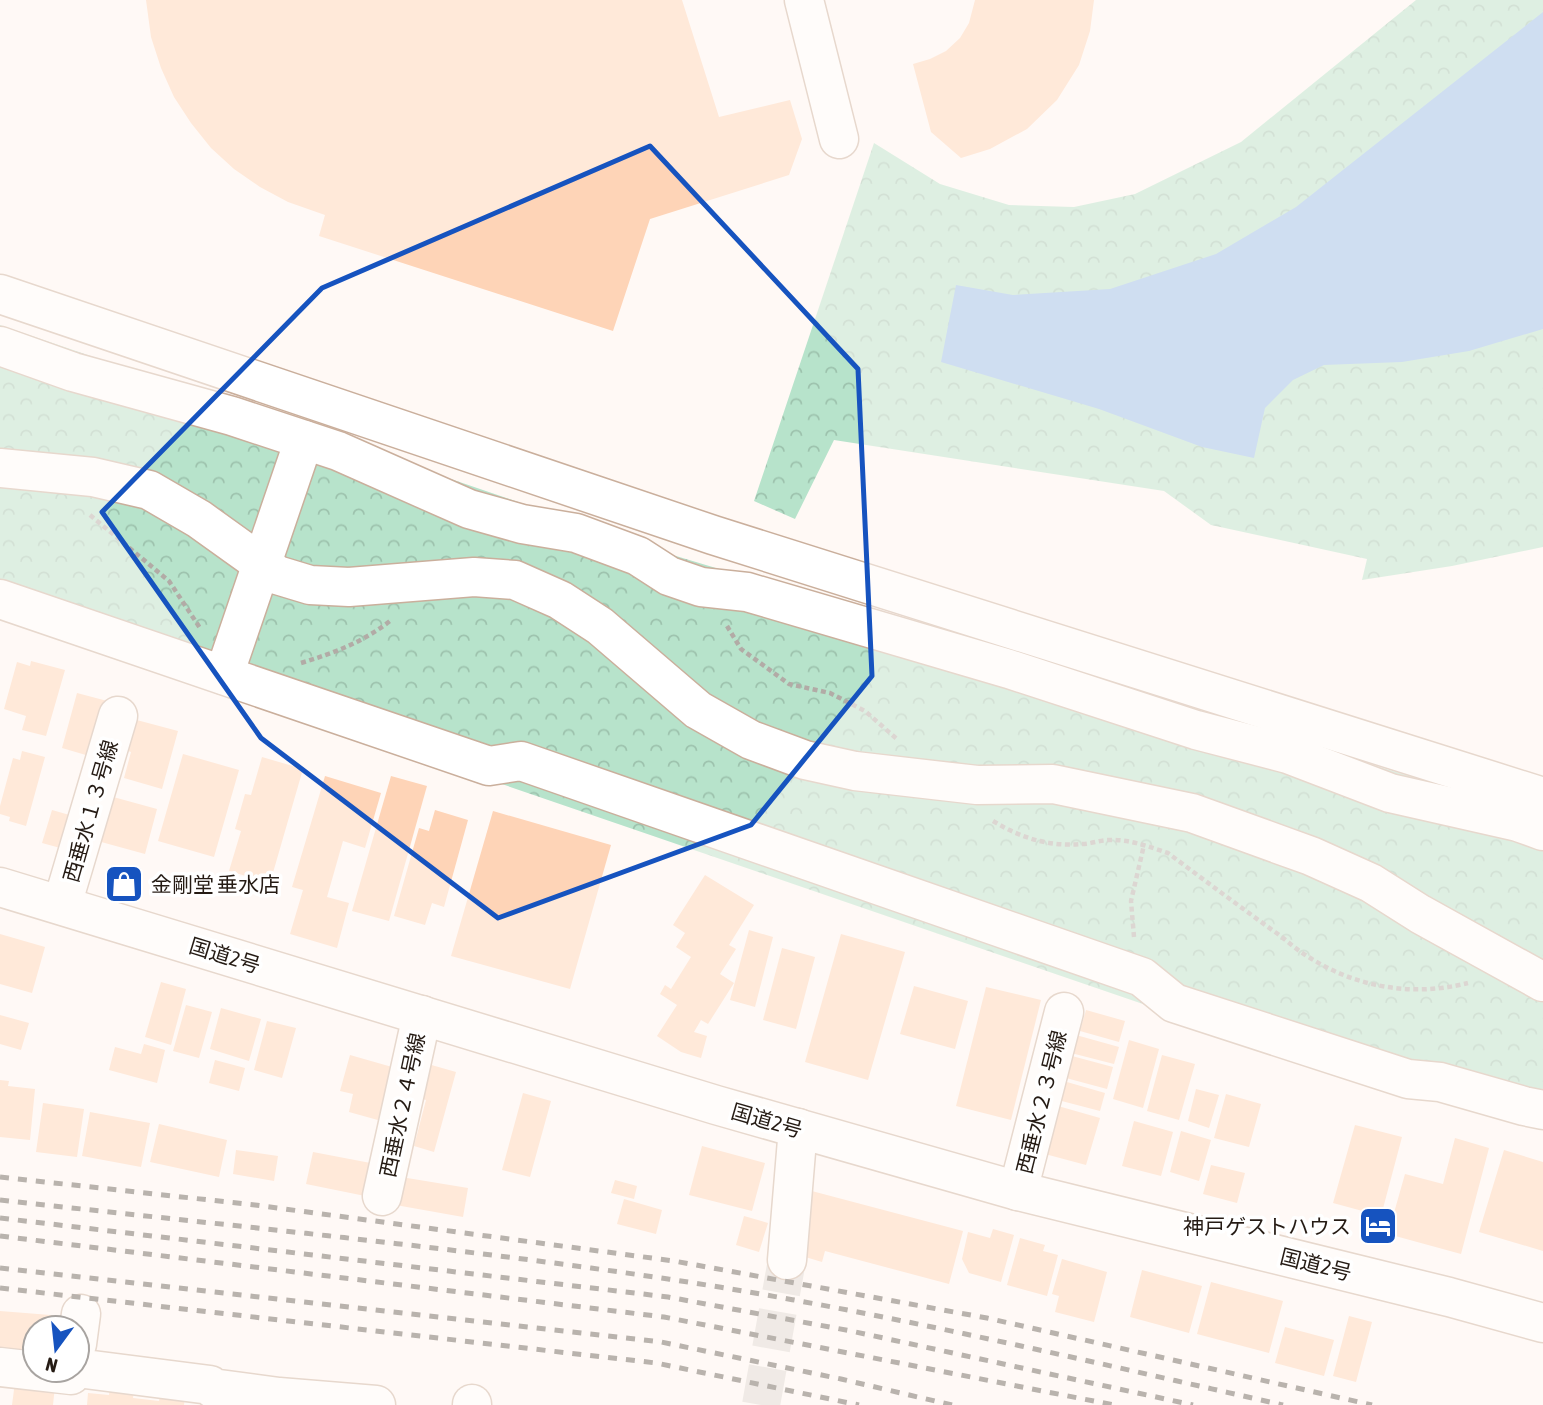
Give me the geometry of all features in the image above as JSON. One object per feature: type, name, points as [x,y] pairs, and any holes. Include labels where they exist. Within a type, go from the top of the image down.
[{"type":"main road","points":[[804,0],[839,139]]},
{"type":"main road","points":[[0,294],[713,536],[1543,797]]},
{"type":"main road","points":[[0,346],[73,372],[232,416],[304,440],[392,473],[469,509],[522,524],[576,533],[638,556],[669,576],[701,587],[747,592],[1009,669],[1196,730],[1288,754],[1390,793],[1518,822],[1543,831]]},
{"type":"main road","points":[[224,675],[304,440]]},
{"type":"main road","points":[[0,468],[93,477],[149,490],[198,519],[278,575],[310,585],[349,587],[474,577],[515,580],[560,600],[600,626],[698,710],[751,740],[805,760],[959,790],[1053,784],[1192,813],[1311,856],[1371,883],[1419,914],[1536,971]]},
{"type":"main road","points":[[0,598],[489,766],[521,761],[1142,977],[1174,1003],[1408,1079],[1440,1082],[1543,1110]]},
{"type":"main road","name":"西垂水１３号線","points":[[62,905],[118,716]]},
{"type":"main road","points":[[920,759],[959,790]]},
{"type":"main road","name":"国道2号","points":[[0,887],[798,1128],[1018,1191],[1449,1297],[1543,1323]]},
{"type":"main road","points":[[1479,980],[1536,971]]},
{"type":"main road","name":"西垂水２３号線","points":[[1018,1191],[1064,1012]]},
{"type":"main road","name":"西垂水２４号線","points":[[382,1196],[422,1015]]},
{"type":"main road","points":[[787,1260],[798,1128]]},
{"type":"main road","points":[[91,1364],[279,1401],[376,1405]]},
{"type":"main road","points":[[0,1367],[21,1365]]},
{"type":"path","points":[[83,510],[169,581],[190,611],[224,675]]},
{"type":"path","points":[[298,663],[329,655],[370,637],[398,616],[416,583]]},
{"type":"path","points":[[701,587],[741,649],[789,684],[830,694],[865,710],[920,759]]},
{"type":"path","points":[[959,790],[978,811],[1009,830],[1034,841],[1059,845],[1111,839],[1168,853],[1301,952],[1331,970],[1357,981],[1418,990],[1446,988],[1479,980]]},
{"type":"path","points":[[1142,977],[1140,956],[1134,937],[1131,901],[1144,845]]},
{"type":"highlighted area","points":[[650,146],[858,369],[872,676],[751,825],[498,918],[261,738],[102,512],[322,288]]},
{"type":"green space","points":[[1416,0],[1543,0],[1543,547],[1452,566],[1362,580],[1367,559],[1211,525],[1164,491],[834,440],[795,519],[754,501],[874,143],[940,184],[1009,205],[1074,207],[1135,194],[1241,142]]},
{"type":"green space","points":[[0,325],[676,556],[1543,816],[1543,1125],[1172,1014],[219,687],[0,609]]},
{"type":"water","points":[[1543,12],[1543,329],[1469,351],[1402,362],[1324,365],[1293,380],[1265,408],[1254,458],[1202,447],[1099,409],[941,362],[956,285],[1013,295],[1110,289],[1216,254],[1296,207]]},
{"type":"building","points":[[146,0],[682,0],[719,117],[790,100],[802,139],[789,175],[650,219],[613,331],[319,236],[325,215],[288,202],[260,187],[234,169],[211,148],[191,123],[174,97],[161,68],[151,37]]},
{"type":"building","points":[[975,0],[1094,0],[1090,31],[1079,65],[1057,100],[1027,129],[990,149],[961,158],[931,132],[913,64],[946,51],[960,38],[969,23]]},
{"type":"building","points":[[31,661],[65,670],[46,736],[22,730],[26,716],[4,709],[17,662],[30,666]]},
{"type":"building","points":[[77,693],[111,702],[96,758],[62,748]]},
{"type":"building","points":[[133,719],[178,731],[162,789],[124,778],[131,752],[125,750]]},
{"type":"building","points":[[22,751],[45,757],[26,826],[9,821],[10,817],[0,814],[13,758],[20,760]]},
{"type":"building","points":[[183,754],[239,770],[214,857],[158,841]]},
{"type":"building","points":[[262,757],[303,769],[270,883],[229,871],[241,831],[235,829],[245,794],[251,795]]},
{"type":"building","points":[[325,776],[381,793],[365,848],[343,841],[327,897],[349,903],[337,948],[290,934],[303,890],[292,887]]},
{"type":"building","points":[[391,776],[427,786],[389,921],[352,911]]},
{"type":"building","points":[[106,795],[157,809],[145,854],[94,840]]},
{"type":"building","points":[[52,810],[73,816],[64,849],[42,843]]},
{"type":"building","points":[[435,810],[468,820],[444,907],[432,903],[425,925],[394,916],[419,828],[429,831]]},
{"type":"building","points":[[493,811],[611,845],[570,989],[451,956]]},
{"type":"building","points":[[705,875],[754,905],[729,945],[736,949],[720,974],[734,983],[708,1024],[701,1020],[694,1032],[707,1036],[701,1058],[681,1052],[657,1036],[677,1005],[660,994],[665,985],[671,989],[691,957],[676,947],[685,933],[673,925]]},
{"type":"building","points":[[749,930],[773,937],[755,1007],[730,1000]]},
{"type":"building","points":[[0,934],[45,947],[32,993],[0,984]]},
{"type":"building","points":[[841,934],[905,952],[868,1080],[805,1062]]},
{"type":"building","points":[[782,948],[815,957],[796,1029],[763,1020]]},
{"type":"building","points":[[161,982],[186,989],[171,1045],[145,1037]]},
{"type":"building","points":[[914,986],[968,1001],[955,1049],[900,1034]]},
{"type":"building","points":[[986,987],[1041,1000],[1011,1120],[956,1106]]},
{"type":"building","points":[[186,1005],[212,1012],[199,1058],[173,1051]]},
{"type":"building","points":[[221,1008],[261,1019],[249,1061],[210,1049]]},
{"type":"building","points":[[1086,1010],[1125,1021],[1119,1042],[1080,1031]]},
{"type":"building","points":[[0,1015],[29,1023],[21,1050],[0,1044]]},
{"type":"building","points":[[267,1021],[296,1028],[282,1078],[254,1070]]},
{"type":"building","points":[[1076,1035],[1119,1047],[1114,1064],[1071,1053]]},
{"type":"building","points":[[1129,1040],[1159,1049],[1143,1108],[1113,1099]]},
{"type":"building","points":[[144,1044],[165,1050],[157,1083],[109,1070],[115,1047],[141,1054]]},
{"type":"building","points":[[350,1055],[399,1069],[385,1122],[349,1112],[353,1094],[340,1091]]},
{"type":"building","points":[[1162,1055],[1195,1064],[1179,1120],[1147,1111]]},
{"type":"building","points":[[1072,1056],[1113,1067],[1107,1089],[1066,1078]]},
{"type":"building","points":[[215,1060],[245,1068],[239,1091],[209,1083]]},
{"type":"building","points":[[421,1062],[456,1072],[434,1152],[414,1146],[426,1100],[412,1096]]},
{"type":"building","points":[[0,1080],[9,1081],[8,1086],[35,1089],[30,1140],[0,1137]]},
{"type":"building","points":[[1060,1080],[1105,1093],[1100,1111],[1054,1099]]},
{"type":"building","points":[[1196,1089],[1219,1095],[1209,1128],[1188,1121]]},
{"type":"building","points":[[523,1093],[551,1101],[530,1177],[502,1170]]},
{"type":"building","points":[[1226,1094],[1261,1104],[1249,1147],[1214,1138]]},
{"type":"building","points":[[43,1103],[84,1109],[77,1157],[36,1152]]},
{"type":"building","points":[[1058,1106],[1100,1118],[1086,1165],[1045,1154]]},
{"type":"building","points":[[90,1112],[150,1123],[141,1167],[82,1156]]},
{"type":"building","points":[[1134,1121],[1173,1132],[1161,1176],[1122,1166]]},
{"type":"building","points":[[159,1124],[227,1140],[219,1177],[150,1162]]},
{"type":"building","points":[[1355,1125],[1402,1137],[1381,1216],[1333,1203]]},
{"type":"building","points":[[1181,1131],[1211,1140],[1199,1181],[1170,1172]]},
{"type":"building","points":[[1455,1138],[1489,1148],[1461,1254],[1388,1234],[1405,1174],[1443,1184]]},
{"type":"building","points":[[702,1146],[765,1163],[752,1211],[689,1195]]},
{"type":"building","points":[[236,1150],[278,1156],[274,1181],[233,1174]]},
{"type":"building","points":[[1504,1150],[1543,1162],[1543,1251],[1479,1232]]},
{"type":"building","points":[[313,1152],[381,1165],[375,1198],[306,1184]]},
{"type":"building","points":[[1211,1165],[1245,1173],[1237,1203],[1203,1194]]},
{"type":"building","points":[[395,1176],[468,1188],[463,1217],[390,1204]]},
{"type":"building","points":[[615,1180],[637,1186],[634,1199],[611,1193]]},
{"type":"building","points":[[808,1190],[963,1231],[949,1284],[825,1251],[822,1262],[802,1256]]},
{"type":"building","points":[[624,1199],[662,1210],[656,1234],[617,1224]]},
{"type":"building","points":[[744,1216],[768,1223],[759,1252],[736,1245]]},
{"type":"building","points":[[993,1229],[1014,1235],[1001,1282],[969,1273],[962,1259],[968,1232],[990,1238]]},
{"type":"building","points":[[1020,1238],[1045,1245],[1043,1251],[1058,1255],[1047,1296],[1007,1285]]},
{"type":"building","points":[[1062,1259],[1107,1272],[1094,1322],[1055,1312],[1059,1296],[1052,1294]]},
{"type":"building","points":[[1142,1270],[1202,1286],[1189,1333],[1130,1317]]},
{"type":"building","points":[[1211,1282],[1283,1301],[1269,1353],[1197,1334]]},
{"type":"building","points":[[0,1311],[38,1314],[21,1314],[21,1356],[0,1354]]},
{"type":"building","points":[[1349,1316],[1372,1322],[1356,1382],[1333,1376]]},
{"type":"building","points":[[1285,1327],[1334,1340],[1324,1376],[1275,1363]]},
{"type":"building","points":[[15,1382],[55,1386],[53,1405],[12,1405]]},
{"type":"building","points":[[110,1386],[134,1389],[133,1398],[159,1401],[160,1395],[185,1397],[184,1405],[87,1405],[88,1393],[109,1395]]},
{"type":"tunnel","points":[[761,1405],[787,1260]]},
{"type":"railway","points":[[0,1177],[255,1205],[674,1261],[987,1318],[1372,1405]]},
{"type":"railway","points":[[0,1200],[418,1246],[745,1291],[900,1320],[1283,1405]]},
{"type":"railway","points":[[0,1218],[668,1297],[851,1331],[1193,1405]]},
{"type":"railway","points":[[0,1236],[664,1317],[1114,1405]]},
{"type":"railway","points":[[0,1268],[661,1342],[952,1405]]},
{"type":"railway","points":[[0,1288],[656,1363],[859,1405]]},
{"type":"place","name":"金剛堂 垂水店","points":[[124,884]]},
{"type":"place","name":"神戸ゲストハウス","points":[[1378,1226]]}]
